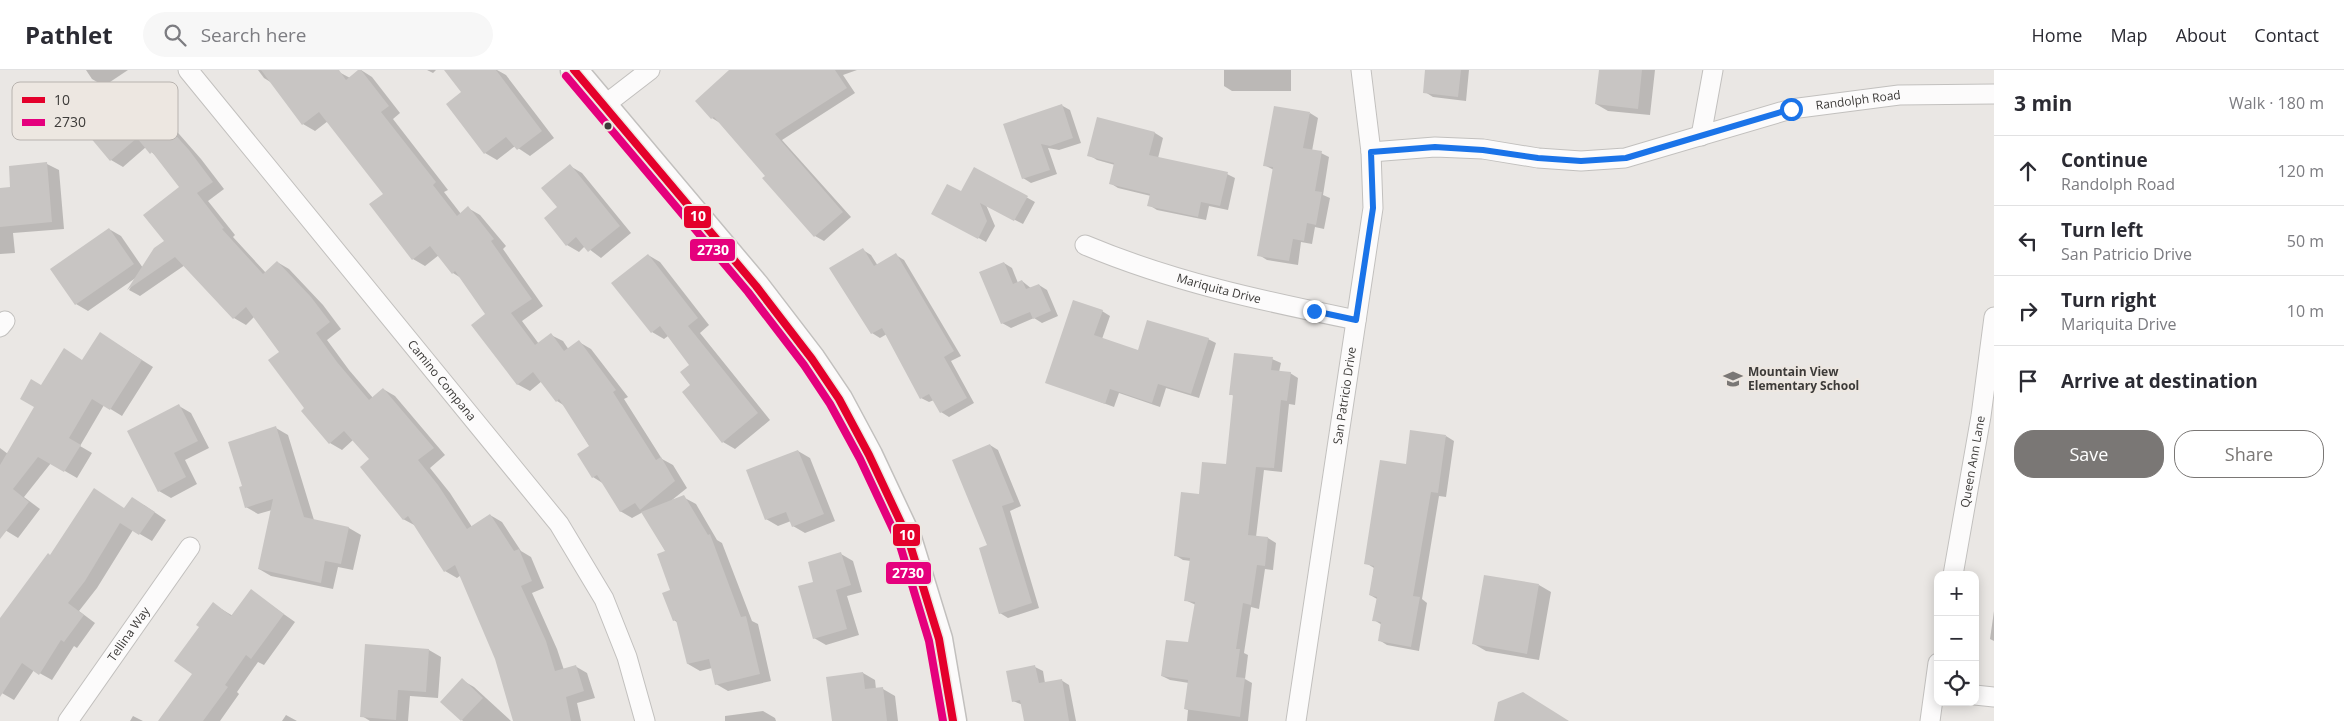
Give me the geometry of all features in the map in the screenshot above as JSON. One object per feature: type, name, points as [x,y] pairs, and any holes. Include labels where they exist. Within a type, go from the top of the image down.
[{"type":"main road","points":[[574,70],[602,106],[756,286],[812,359],[839,399],[869,455],[908,538],[939,639],[953,721]]},
{"type":"street","name":"Camino Compana","points":[[188,70],[559,524],[604,598],[627,657],[645,721]]},
{"type":"street","points":[[602,106],[650,70]]},
{"type":"street","name":"San Patricio Drive","points":[[1296,721],[1373,208],[1371,152],[1361,70]]},
{"type":"street","points":[[1701,136],[1713,70]]},
{"type":"street","name":"Randolph Road","points":[[1371,152],[1435,147],[1483,150],[1538,158],[1581,161],[1626,158],[1791,109],[1899,95],[1994,94]]},
{"type":"street","name":"Mariquita Drive","points":[[1085,245],[1132,265],[1212,289],[1356,320]]},
{"type":"street","name":"Queen Ann Lane","points":[[1954,571],[1987,416],[1994,318]]},
{"type":"street","name":"Tellina Way","points":[[68,721],[190,547]]},
{"type":"street","points":[[1979,695],[1994,697]]},
{"type":"street","points":[[1930,721],[1934,700]]},
{"type":"building","points":[[261,70],[339,70],[346,80],[358,70],[361,70],[389,106],[381,112],[436,182],[433,185],[457,216],[468,206],[494,239],[491,241],[532,299],[511,313],[535,345],[551,333],[564,351],[579,340],[616,390],[613,392],[656,460],[661,457],[675,481],[640,510],[635,503],[620,512],[597,475],[592,478],[577,454],[589,446],[559,399],[556,402],[533,372],[517,385],[471,325],[485,314],[455,271],[452,274],[430,246],[412,260],[369,204],[383,194],[319,112],[302,125]]},
{"type":"building","points":[[444,70],[496,70],[542,131],[517,150],[506,137],[484,154],[446,104],[461,92]]},
{"type":"building","points":[[729,70],[835,70],[847,88],[775,134],[843,212],[814,237],[762,178],[765,176],[714,117],[711,119],[695,101]]},
{"type":"building","points":[[1425,70],[1461,70],[1458,97],[1423,93]]},
{"type":"building","points":[[1599,70],[1642,70],[1638,109],[1595,104]]},
{"type":"building","points":[[1062,104],[1073,138],[1050,146],[1041,144],[1050,170],[1022,179],[1003,124]]},
{"type":"building","points":[[1274,106],[1310,112],[1303,148],[1322,151],[1315,191],[1322,192],[1316,225],[1307,223],[1304,241],[1293,239],[1289,261],[1257,256],[1273,167],[1263,166]]},
{"type":"building","points":[[1097,117],[1155,132],[1149,155],[1228,172],[1220,206],[1201,202],[1198,217],[1147,206],[1150,194],[1109,184],[1114,163],[1087,156]]},
{"type":"building","points":[[178,138],[213,182],[197,193],[224,228],[222,229],[263,274],[277,261],[311,297],[330,322],[316,333],[337,362],[369,400],[383,388],[434,448],[418,460],[438,485],[467,529],[490,514],[514,551],[519,549],[532,581],[521,586],[546,641],[555,671],[576,665],[584,691],[566,697],[571,721],[513,721],[495,659],[455,565],[444,572],[408,516],[403,520],[360,467],[369,459],[344,431],[329,444],[301,411],[304,408],[268,360],[279,352],[246,307],[233,319],[175,257],[127,290],[154,248],[164,241],[143,215],[179,187],[152,152],[150,154],[139,140],[178,140]]},
{"type":"building","points":[[92,140],[135,140],[110,161]]},
{"type":"building","points":[[47,162],[52,222],[0,227],[0,188],[10,187],[9,166]]},
{"type":"building","points":[[570,164],[620,226],[588,252],[576,237],[566,246],[544,218],[557,207],[541,188]]},
{"type":"building","points":[[974,167],[1028,196],[1014,221],[980,203],[987,221],[978,239],[931,214],[947,184],[961,191]]},
{"type":"building","points":[[109,228],[134,264],[75,305],[50,269]]},
{"type":"building","points":[[863,248],[874,266],[896,253],[954,351],[944,357],[967,398],[940,413],[929,394],[920,399],[882,328],[871,334],[829,268]]},
{"type":"building","points":[[648,254],[698,318],[688,326],[758,413],[722,443],[682,392],[690,385],[680,372],[689,365],[660,326],[651,333],[611,283]]},
{"type":"building","points":[[1004,262],[1013,284],[1022,280],[1026,289],[1039,284],[1051,311],[1033,319],[1030,312],[1001,324],[979,272]]},
{"type":"building","points":[[1073,300],[1103,310],[1094,335],[1138,350],[1147,320],[1209,338],[1191,394],[1158,384],[1152,403],[1110,389],[1105,404],[1045,383]]},
{"type":"building","points":[[100,332],[142,360],[110,410],[92,399],[69,438],[81,445],[64,472],[38,457],[13,489],[29,502],[0,539],[0,465],[34,407],[20,399],[31,379],[41,385],[64,348],[82,360]]},
{"type":"building","points":[[1234,353],[1273,357],[1271,370],[1291,372],[1287,401],[1281,400],[1274,468],[1256,467],[1248,535],[1268,537],[1265,566],[1257,565],[1251,605],[1243,603],[1236,649],[1240,649],[1236,677],[1245,678],[1240,717],[1184,709],[1188,680],[1161,676],[1166,640],[1188,642],[1195,602],[1184,601],[1190,558],[1174,556],[1181,492],[1199,494],[1202,462],[1226,464],[1233,395],[1229,395]]},
{"type":"building","points":[[179,404],[198,441],[174,453],[186,477],[158,492],[127,431]]},
{"type":"building","points":[[276,426],[304,517],[349,527],[341,564],[325,561],[321,583],[258,569],[273,499],[245,508],[239,487],[242,486],[228,442]]},
{"type":"building","points":[[1410,430],[1446,435],[1438,493],[1431,492],[1413,596],[1420,597],[1411,647],[1378,641],[1381,622],[1372,621],[1377,597],[1369,595],[1374,566],[1364,564],[1380,460],[1406,464]]},
{"type":"building","points":[[990,444],[1014,502],[1002,506],[1032,603],[999,614],[979,548],[987,545],[952,460]]},
{"type":"building","points":[[798,450],[824,514],[792,527],[786,512],[765,520],[746,470]]},
{"type":"building","points":[[94,488],[124,508],[132,497],[155,512],[139,535],[120,523],[85,581],[68,603],[84,615],[64,642],[61,640],[39,675],[22,663],[0,697],[0,618],[48,553],[50,555]]},
{"type":"building","points":[[684,495],[708,535],[710,534],[741,617],[746,616],[760,674],[715,685],[709,659],[687,664],[676,620],[673,621],[662,593],[670,590],[657,554],[665,551],[641,512]]},
{"type":"building","points":[[841,552],[851,585],[836,590],[847,629],[813,639],[798,586],[813,582],[808,562]]},
{"type":"building","points":[[1484,575],[1539,584],[1527,654],[1472,644]]},
{"type":"building","points":[[251,589],[284,614],[251,659],[246,655],[225,685],[228,687],[203,721],[158,721],[192,674],[174,661],[199,627],[196,625],[213,602],[231,616]]},
{"type":"building","points":[[365,644],[429,649],[426,692],[398,690],[396,720],[360,717]]},
{"type":"building","points":[[1035,665],[1039,683],[1062,679],[1069,721],[1024,721],[1020,700],[1012,702],[1006,671]]},
{"type":"building","points":[[863,672],[865,689],[883,687],[887,721],[832,721],[826,677]]},
{"type":"building","points":[[462,678],[483,698],[461,721],[440,702]]},
{"type":"building","points":[[1523,692],[1569,721],[1494,721],[1498,702]]},
{"type":"transit line","name":"10","points":[[574,70],[756,286],[812,359],[839,399],[869,455],[908,538],[939,639],[953,721]]},
{"type":"transit line","name":"2730","points":[[566,76],[748,292],[804,365],[830,404],[860,459],[899,542],[929,641],[943,721]]},
{"type":"place","name":"Mountain View Elementary School","points":[[1733,379]]},
{"type":"route","points":[[1314,311],[1356,320],[1373,208],[1371,152],[1435,147],[1483,150],[1538,158],[1581,161],[1626,158],[1791,109]]}]
